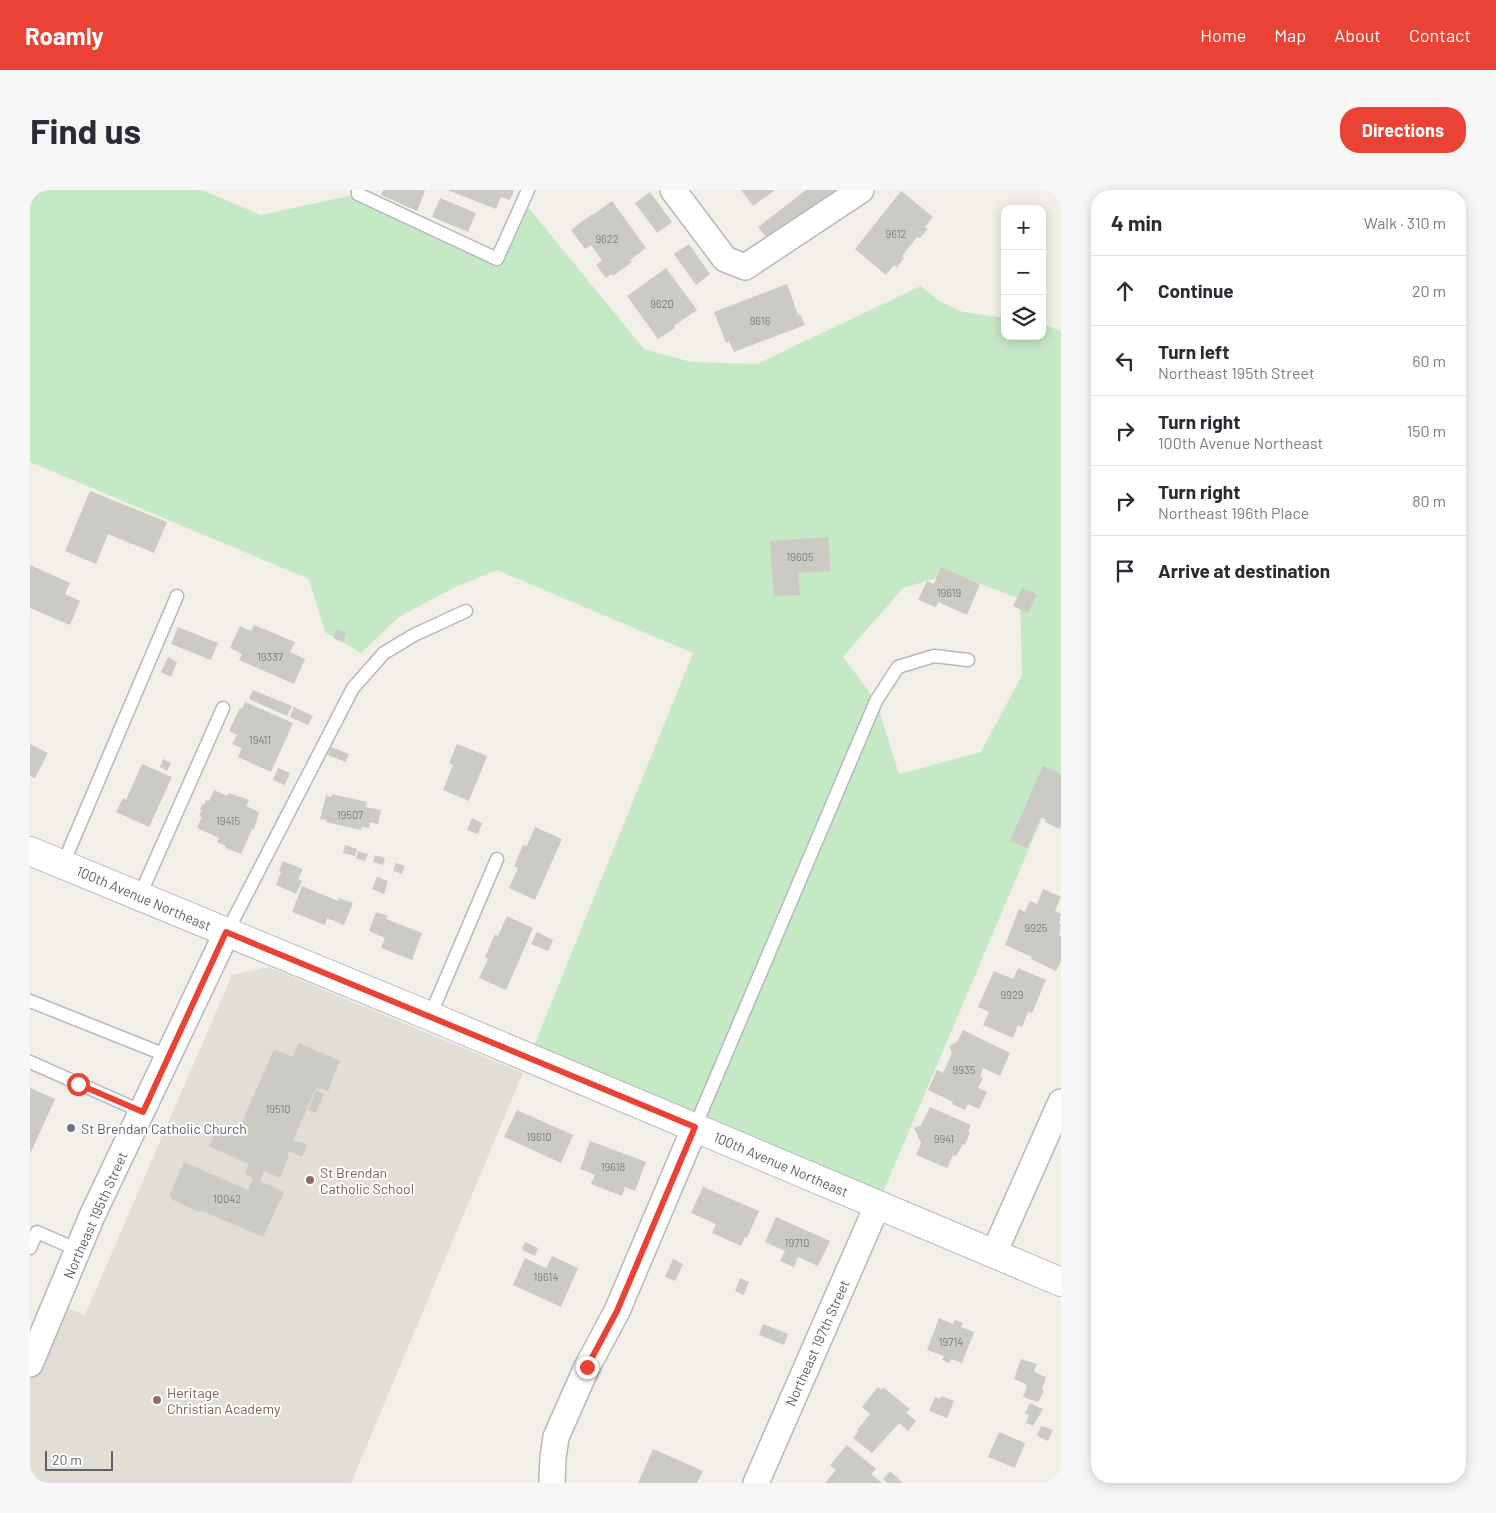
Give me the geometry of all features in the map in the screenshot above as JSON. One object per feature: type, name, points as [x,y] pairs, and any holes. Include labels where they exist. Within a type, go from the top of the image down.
[{"type":"street","points":[[673,190],[726,259],[745,267],[861,190]]},
{"type":"street","name":"100th Avenue Northeast","points":[[30,851],[430,1016],[1061,1282]]},
{"type":"street","name":"Northeast 195th Street","points":[[30,1364],[35,1338],[143,1112],[226,932]]},
{"type":"street","points":[[994,1254],[1061,1102]]},
{"type":"street","points":[[552,1483],[552,1458],[556,1437],[587,1367],[617,1311],[695,1127]]},
{"type":"street","name":"Northeast 197th Street","points":[[756,1483],[878,1204]]},
{"type":"lane","points":[[358,190],[358,194],[497,258],[528,190]]},
{"type":"lane","points":[[64,864],[177,596]]},
{"type":"lane","points":[[226,932],[353,688],[384,653],[414,635],[466,611]]},
{"type":"lane","points":[[695,1127],[876,702],[898,667],[934,656],[968,660]]},
{"type":"lane","points":[[140,895],[223,708]]},
{"type":"lane","points":[[430,1016],[497,859]]},
{"type":"lane","points":[[30,1001],[168,1056]]},
{"type":"lane","points":[[30,1062],[143,1112]]},
{"type":"lane","points":[[30,1248],[37,1232],[78,1250]]},
{"type":"shaded area","name":"St Brendan Catholic School","points":[[269,967],[523,1073],[351,1483],[30,1483],[30,1364],[55,1303],[85,1315],[232,975]]},
{"type":"green space","points":[[30,190],[202,190],[261,215],[358,194],[497,258],[523,201],[644,349],[691,362],[757,364],[921,286],[939,301],[963,312],[1001,317],[1001,340],[1046,340],[1046,325],[1061,331],[1061,773],[878,1204],[529,1058],[693,653],[497,570],[453,588],[399,617],[361,653],[325,632],[309,579],[30,462]],"holes":[[[953,573],[1020,599],[1022,675],[981,752],[899,774],[876,701],[843,657],[903,588]]]},
{"type":"building","points":[[383,190],[425,191],[417,211],[381,195]]},
{"type":"building","points":[[447,190],[514,190],[510,200],[501,197],[496,209]]},
{"type":"building","points":[[741,190],[775,190],[753,206]]},
{"type":"building","points":[[806,190],[837,190],[770,242],[758,227]]},
{"type":"building","points":[[901,191],[933,217],[925,227],[928,229],[920,238],[917,237],[902,256],[904,258],[897,267],[894,265],[886,275],[855,249]]},
{"type":"building","points":[[650,192],[672,222],[657,233],[635,203]]},
{"type":"building","points":[[440,198],[476,213],[468,232],[432,217]]},
{"type":"building","points":[[612,201],[646,248],[630,260],[632,262],[613,276],[612,274],[606,278],[596,265],[602,260],[591,245],[585,249],[571,230]]},
{"type":"building","points":[[689,244],[710,274],[696,285],[674,254]]},
{"type":"building","points":[[666,268],[697,310],[658,339],[627,296]]},
{"type":"building","points":[[787,284],[798,315],[800,314],[805,325],[734,352],[729,341],[726,343],[714,312]]},
{"type":"building","points":[[90,491],[167,522],[154,553],[108,534],[96,564],[65,551]]},
{"type":"building","points":[[828,537],[831,571],[798,573],[800,595],[774,596],[770,541]]},
{"type":"building","points":[[30,565],[70,583],[65,594],[80,601],[70,625],[30,608]]},
{"type":"building","points":[[941,567],[980,584],[967,615],[938,602],[936,607],[918,600],[927,581],[934,584]]},
{"type":"building","points":[[1022,588],[1037,594],[1028,613],[1013,606]]},
{"type":"building","points":[[254,625],[295,642],[290,652],[305,659],[294,684],[239,660],[242,654],[230,648],[240,626],[251,631]]},
{"type":"building","points":[[178,627],[218,643],[211,660],[171,644]]},
{"type":"building","points":[[337,629],[346,633],[343,642],[333,638]]},
{"type":"building","points":[[168,657],[177,662],[171,677],[161,672]]},
{"type":"building","points":[[253,690],[292,706],[287,716],[249,699]]},
{"type":"building","points":[[245,702],[293,723],[271,772],[238,757],[242,748],[232,744],[237,735],[229,731]]},
{"type":"building","points":[[294,707],[313,716],[308,725],[290,717]]},
{"type":"building","points":[[30,744],[48,753],[35,778],[30,776]]},
{"type":"building","points":[[457,744],[487,756],[469,801],[443,790],[453,765],[449,763]]},
{"type":"building","points":[[331,747],[349,754],[346,762],[328,755]]},
{"type":"building","points":[[163,759],[171,763],[167,771],[160,767]]},
{"type":"building","points":[[142,764],[172,777],[149,827],[116,812],[123,798],[126,800]]},
{"type":"building","points":[[1043,766],[1061,774],[1061,826],[1060,829],[1045,822],[1046,820],[1041,817],[1027,848],[1010,841]]},
{"type":"building","points":[[278,768],[290,773],[285,785],[273,780]]},
{"type":"building","points":[[214,790],[227,796],[229,793],[249,800],[246,806],[259,812],[254,830],[252,829],[241,854],[225,848],[226,846],[217,842],[219,838],[197,828],[202,817],[199,816],[202,804],[204,805],[206,800],[209,801]]},
{"type":"building","points":[[332,794],[367,802],[366,807],[381,810],[378,824],[370,822],[369,828],[362,827],[361,830],[320,819],[326,795],[331,797]]},
{"type":"building","points":[[472,818],[482,823],[478,834],[467,830]]},
{"type":"building","points":[[535,827],[562,839],[535,900],[509,888],[518,868],[514,866],[523,845],[527,846]]},
{"type":"building","points":[[345,845],[357,849],[355,856],[343,853]]},
{"type":"building","points":[[358,851],[368,854],[365,861],[356,858]]},
{"type":"building","points":[[375,855],[385,858],[383,865],[373,862]]},
{"type":"building","points":[[283,861],[303,869],[298,879],[302,881],[296,894],[276,885]]},
{"type":"building","points":[[396,863],[405,866],[402,874],[393,871]]},
{"type":"building","points":[[377,877],[388,881],[384,894],[372,889]]},
{"type":"building","points":[[302,886],[338,901],[339,898],[353,903],[344,925],[327,918],[325,925],[292,912]]},
{"type":"building","points":[[1043,889],[1061,897],[1055,911],[1061,914],[1059,935],[1061,936],[1061,961],[1056,971],[1031,959],[1032,957],[1005,945],[1019,909],[1025,912],[1030,901],[1037,904]]},
{"type":"building","points":[[376,912],[388,916],[386,919],[422,933],[412,960],[381,948],[385,938],[369,931]]},
{"type":"building","points":[[507,916],[533,928],[506,990],[479,978],[488,959],[485,957],[495,934],[498,936]]},
{"type":"building","points":[[537,932],[553,940],[548,951],[531,944]]},
{"type":"building","points":[[1018,968],[1046,980],[1032,1013],[1028,1012],[1022,1027],[1018,1025],[1013,1038],[983,1025],[989,1012],[978,1007],[994,971],[1013,979]]},
{"type":"building","points":[[963,1030],[1010,1053],[1000,1076],[983,1068],[980,1077],[983,1078],[978,1088],[987,1092],[979,1109],[968,1104],[965,1110],[928,1090],[937,1070],[943,1073],[952,1053],[949,1046],[957,1042]]},
{"type":"building","points":[[299,1043],[340,1061],[328,1091],[316,1088],[293,1140],[307,1145],[302,1157],[289,1151],[287,1155],[289,1156],[280,1178],[264,1171],[260,1181],[284,1192],[263,1237],[171,1199],[172,1197],[169,1196],[184,1162],[248,1190],[253,1178],[245,1174],[249,1164],[209,1146],[219,1125],[237,1133],[274,1049],[293,1057]]},
{"type":"building","points":[[30,1088],[55,1099],[30,1154]]},
{"type":"building","points":[[316,1090],[324,1094],[316,1113],[308,1110]]},
{"type":"building","points":[[930,1107],[971,1125],[965,1145],[963,1144],[956,1156],[953,1155],[947,1168],[916,1155],[921,1143],[914,1128],[921,1125]]},
{"type":"building","points":[[517,1110],[573,1135],[561,1163],[504,1137]]},
{"type":"building","points":[[590,1141],[646,1162],[635,1191],[625,1187],[622,1196],[591,1184],[595,1175],[580,1169]]},
{"type":"building","points":[[703,1187],[759,1211],[747,1238],[745,1237],[741,1246],[712,1233],[716,1224],[691,1213]]},
{"type":"building","points":[[776,1217],[830,1241],[818,1266],[798,1257],[794,1267],[780,1261],[785,1251],[765,1242]]},
{"type":"building","points":[[525,1242],[538,1248],[535,1256],[522,1250]]},
{"type":"building","points":[[552,1256],[578,1268],[561,1307],[513,1285],[525,1258],[546,1268]]},
{"type":"building","points":[[673,1259],[683,1264],[675,1281],[665,1277]]},
{"type":"building","points":[[740,1278],[749,1282],[744,1295],[735,1291]]},
{"type":"building","points":[[939,1318],[953,1324],[955,1320],[963,1323],[961,1327],[974,1332],[962,1363],[951,1359],[949,1363],[942,1360],[944,1356],[927,1350]]},
{"type":"building","points":[[763,1324],[788,1334],[784,1345],[759,1335]]},
{"type":"building","points":[[1021,1359],[1037,1364],[1034,1372],[1046,1377],[1042,1389],[1044,1391],[1038,1402],[1023,1397],[1027,1387],[1026,1384],[1014,1379]]},
{"type":"building","points":[[878,1387],[882,1390],[883,1387],[910,1409],[906,1413],[916,1421],[908,1431],[899,1423],[872,1453],[853,1438],[870,1414],[862,1407]]},
{"type":"building","points":[[941,1396],[954,1401],[947,1418],[929,1411],[935,1397],[940,1399]]},
{"type":"building","points":[[1030,1403],[1043,1409],[1033,1426],[1026,1423],[1029,1415],[1025,1414]]},
{"type":"building","points":[[1041,1426],[1053,1430],[1048,1441],[1037,1436]]},
{"type":"building","points":[[999,1432],[1025,1443],[1015,1468],[988,1457]]},
{"type":"building","points":[[847,1445],[876,1469],[871,1474],[882,1483],[825,1483],[836,1470],[830,1465]]},
{"type":"building","points":[[653,1449],[703,1471],[697,1483],[638,1483]]},
{"type":"building","points":[[890,1471],[903,1483],[887,1483],[883,1479]]},
{"type":"place","name":"St Brendan Catholic Church","points":[[71,1128]]},
{"type":"place","name":"St Brendan Catholic School","points":[[310,1180]]},
{"type":"place","name":"Heritage Christian Academy","points":[[157,1400]]},
{"type":"route","points":[[78,1084],[143,1112],[226,932],[695,1127],[617,1311],[587,1367]]}]
